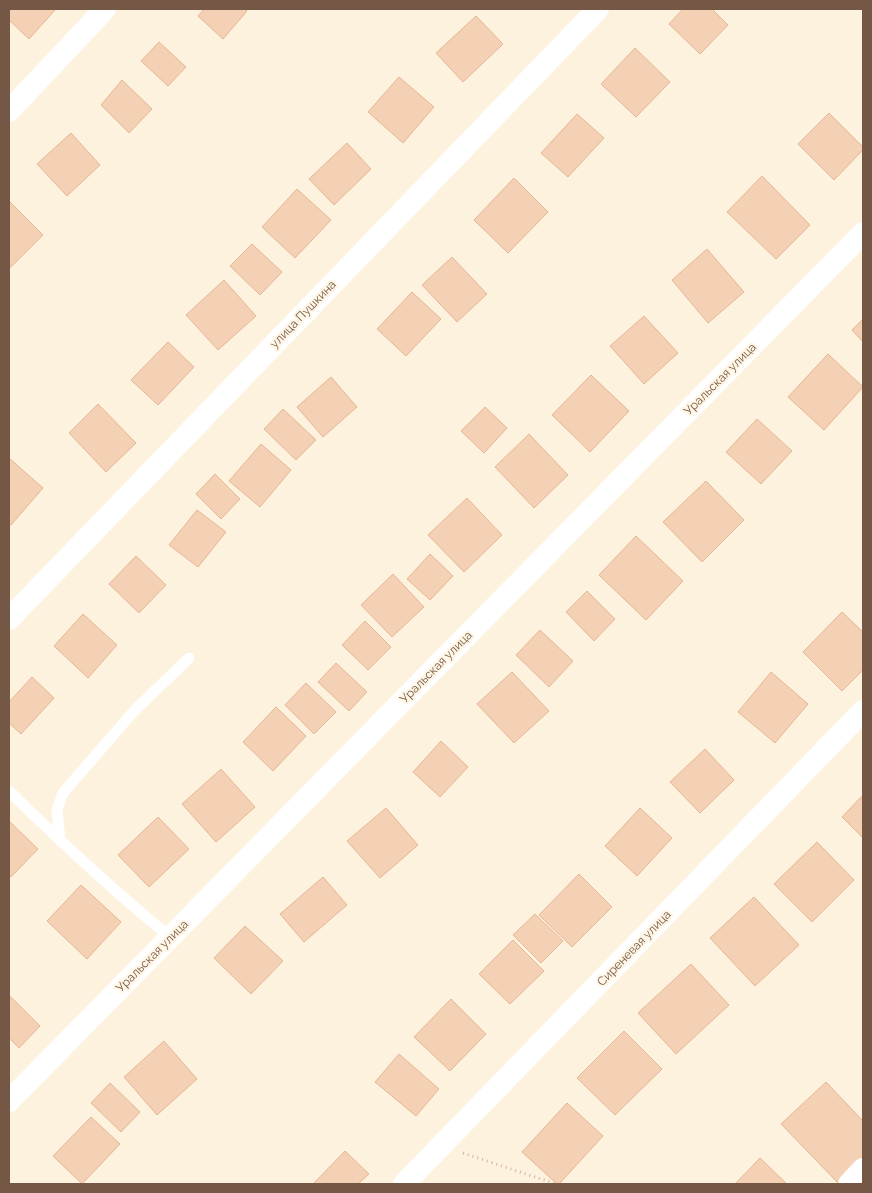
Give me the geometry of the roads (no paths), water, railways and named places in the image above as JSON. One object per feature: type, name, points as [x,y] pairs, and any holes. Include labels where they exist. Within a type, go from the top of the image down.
[{"type":"street","points":[[9,111],[105,9]]},
{"type":"street","name":"улица Пушкина","points":[[9,619],[598,9]]},
{"type":"street","name":"Уральская улица","points":[[9,1101],[863,233]]},
{"type":"street","name":"Сиреневая улица","points":[[404,1184],[863,711]]},
{"type":"street","points":[[848,1184],[863,1169]]},
{"type":"lane","points":[[60,841],[57,810],[63,792],[134,711],[189,658]]},
{"type":"lane","points":[[9,791],[60,841],[139,912],[170,937]]}]
